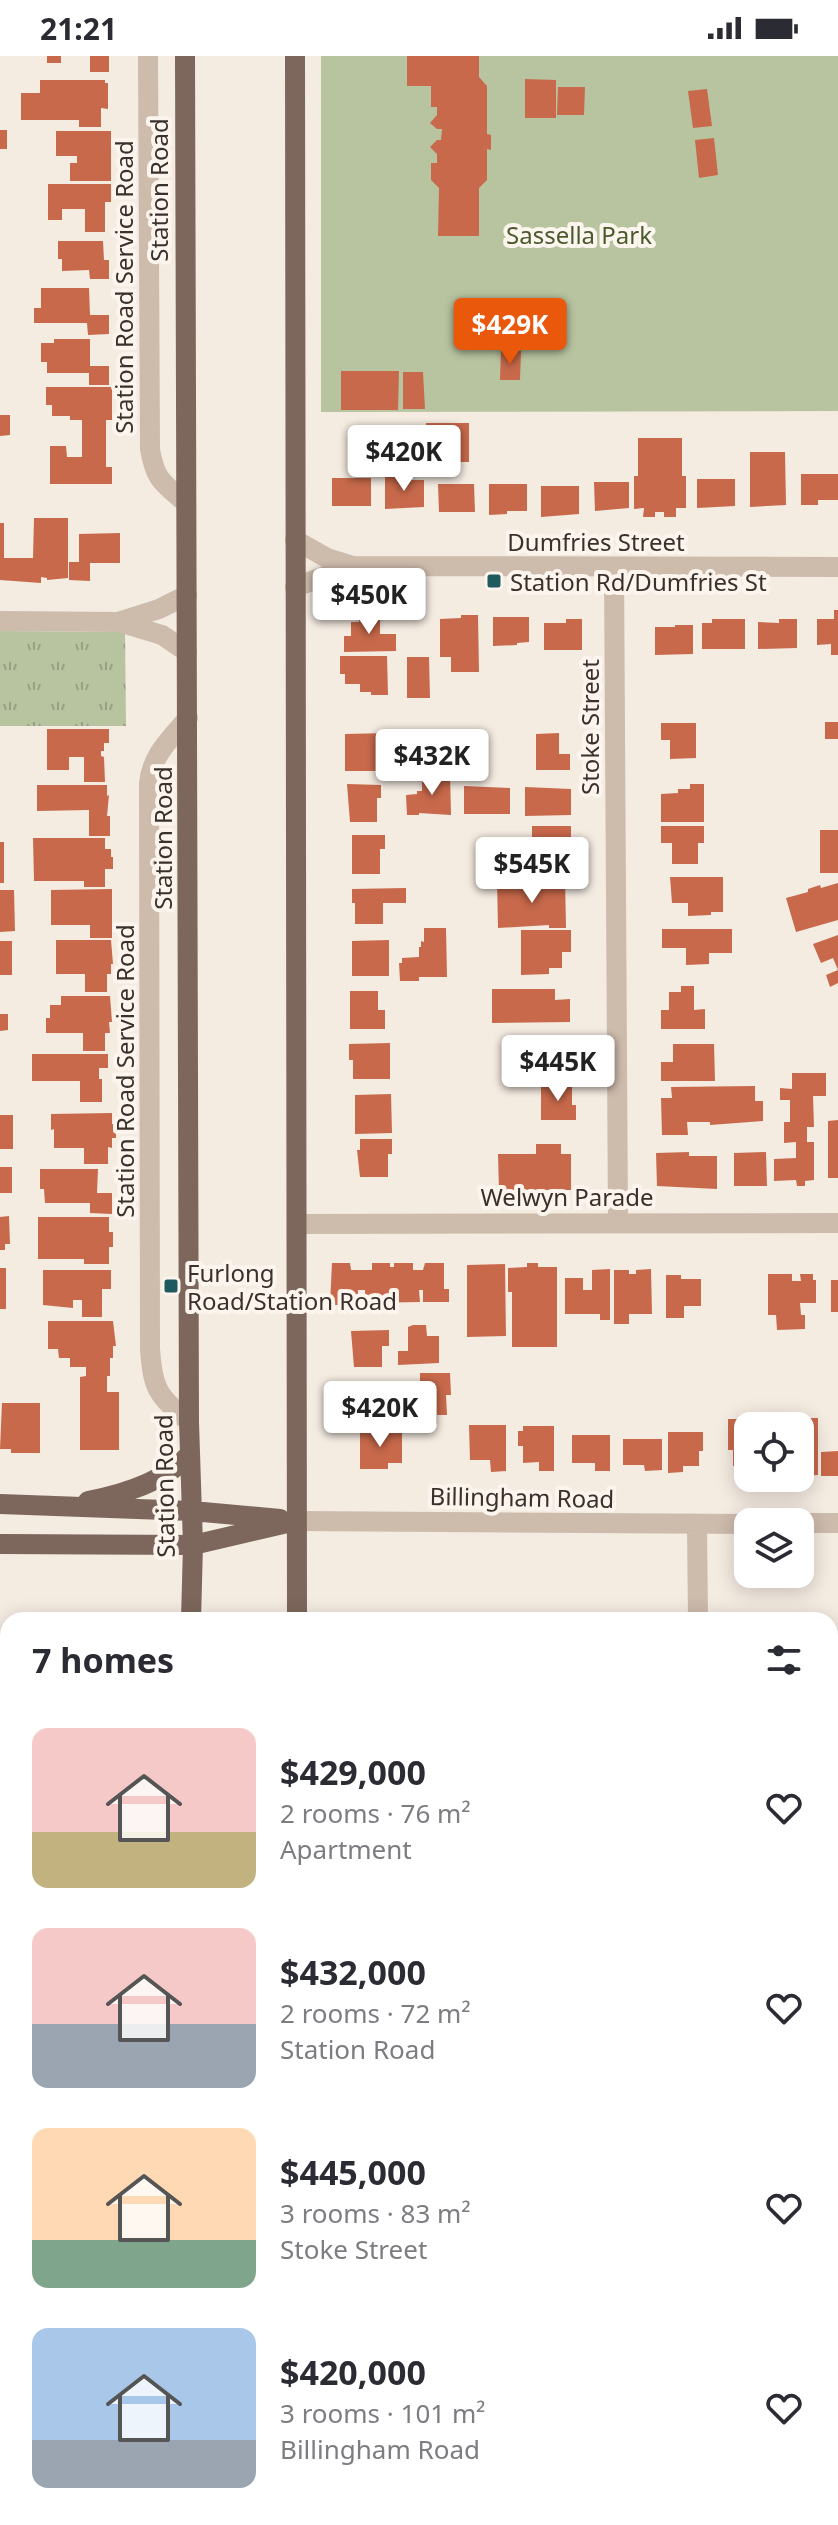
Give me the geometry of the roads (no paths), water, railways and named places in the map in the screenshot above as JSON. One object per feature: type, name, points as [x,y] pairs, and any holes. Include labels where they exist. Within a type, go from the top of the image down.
[{"type":"main road","name":"Station Road","points":[[185,56],[191,1612]]},
{"type":"main road","points":[[295,56],[297,1612]]},
{"type":"main road","points":[[64,1505],[102,1498],[160,1478],[177,1468],[189,1455]]},
{"type":"main road","points":[[0,1504],[192,1511],[296,1521]]},
{"type":"main road","points":[[0,1544],[193,1545],[296,1521]]},
{"type":"street","name":"Station Road Service Road","points":[[148,56],[150,449],[153,468],[160,481],[186,503]]},
{"type":"street","name":"Dumfries Street","points":[[295,540],[327,558],[353,566],[838,567]]},
{"type":"street","name":"Dumfries Street","points":[[295,587],[353,566]]},
{"type":"street","name":"Stoke Street","points":[[614,567],[618,1222]]},
{"type":"street","points":[[118,622],[159,609],[187,595]]},
{"type":"street","points":[[0,621],[118,622],[162,635],[187,652]]},
{"type":"street","name":"Station Road Service Road","points":[[188,718],[152,763],[149,862],[150,1349],[153,1380],[162,1399],[189,1422]]},
{"type":"street","name":"Welwyn Parade","points":[[297,1224],[838,1223]]},
{"type":"street","name":"Billingham Road","points":[[296,1521],[734,1524]]},
{"type":"street","points":[[814,1523],[838,1523]]},
{"type":"street","points":[[697,1525],[698,1612]]},
{"type":"place","name":"Station Rd/Dumfries St","points":[[494,581]]},
{"type":"place","name":"Furlong Road/Station Road","points":[[171,1286]]},
{"type":"park label","name":"Sassella Park","points":[[579,234]]}]
